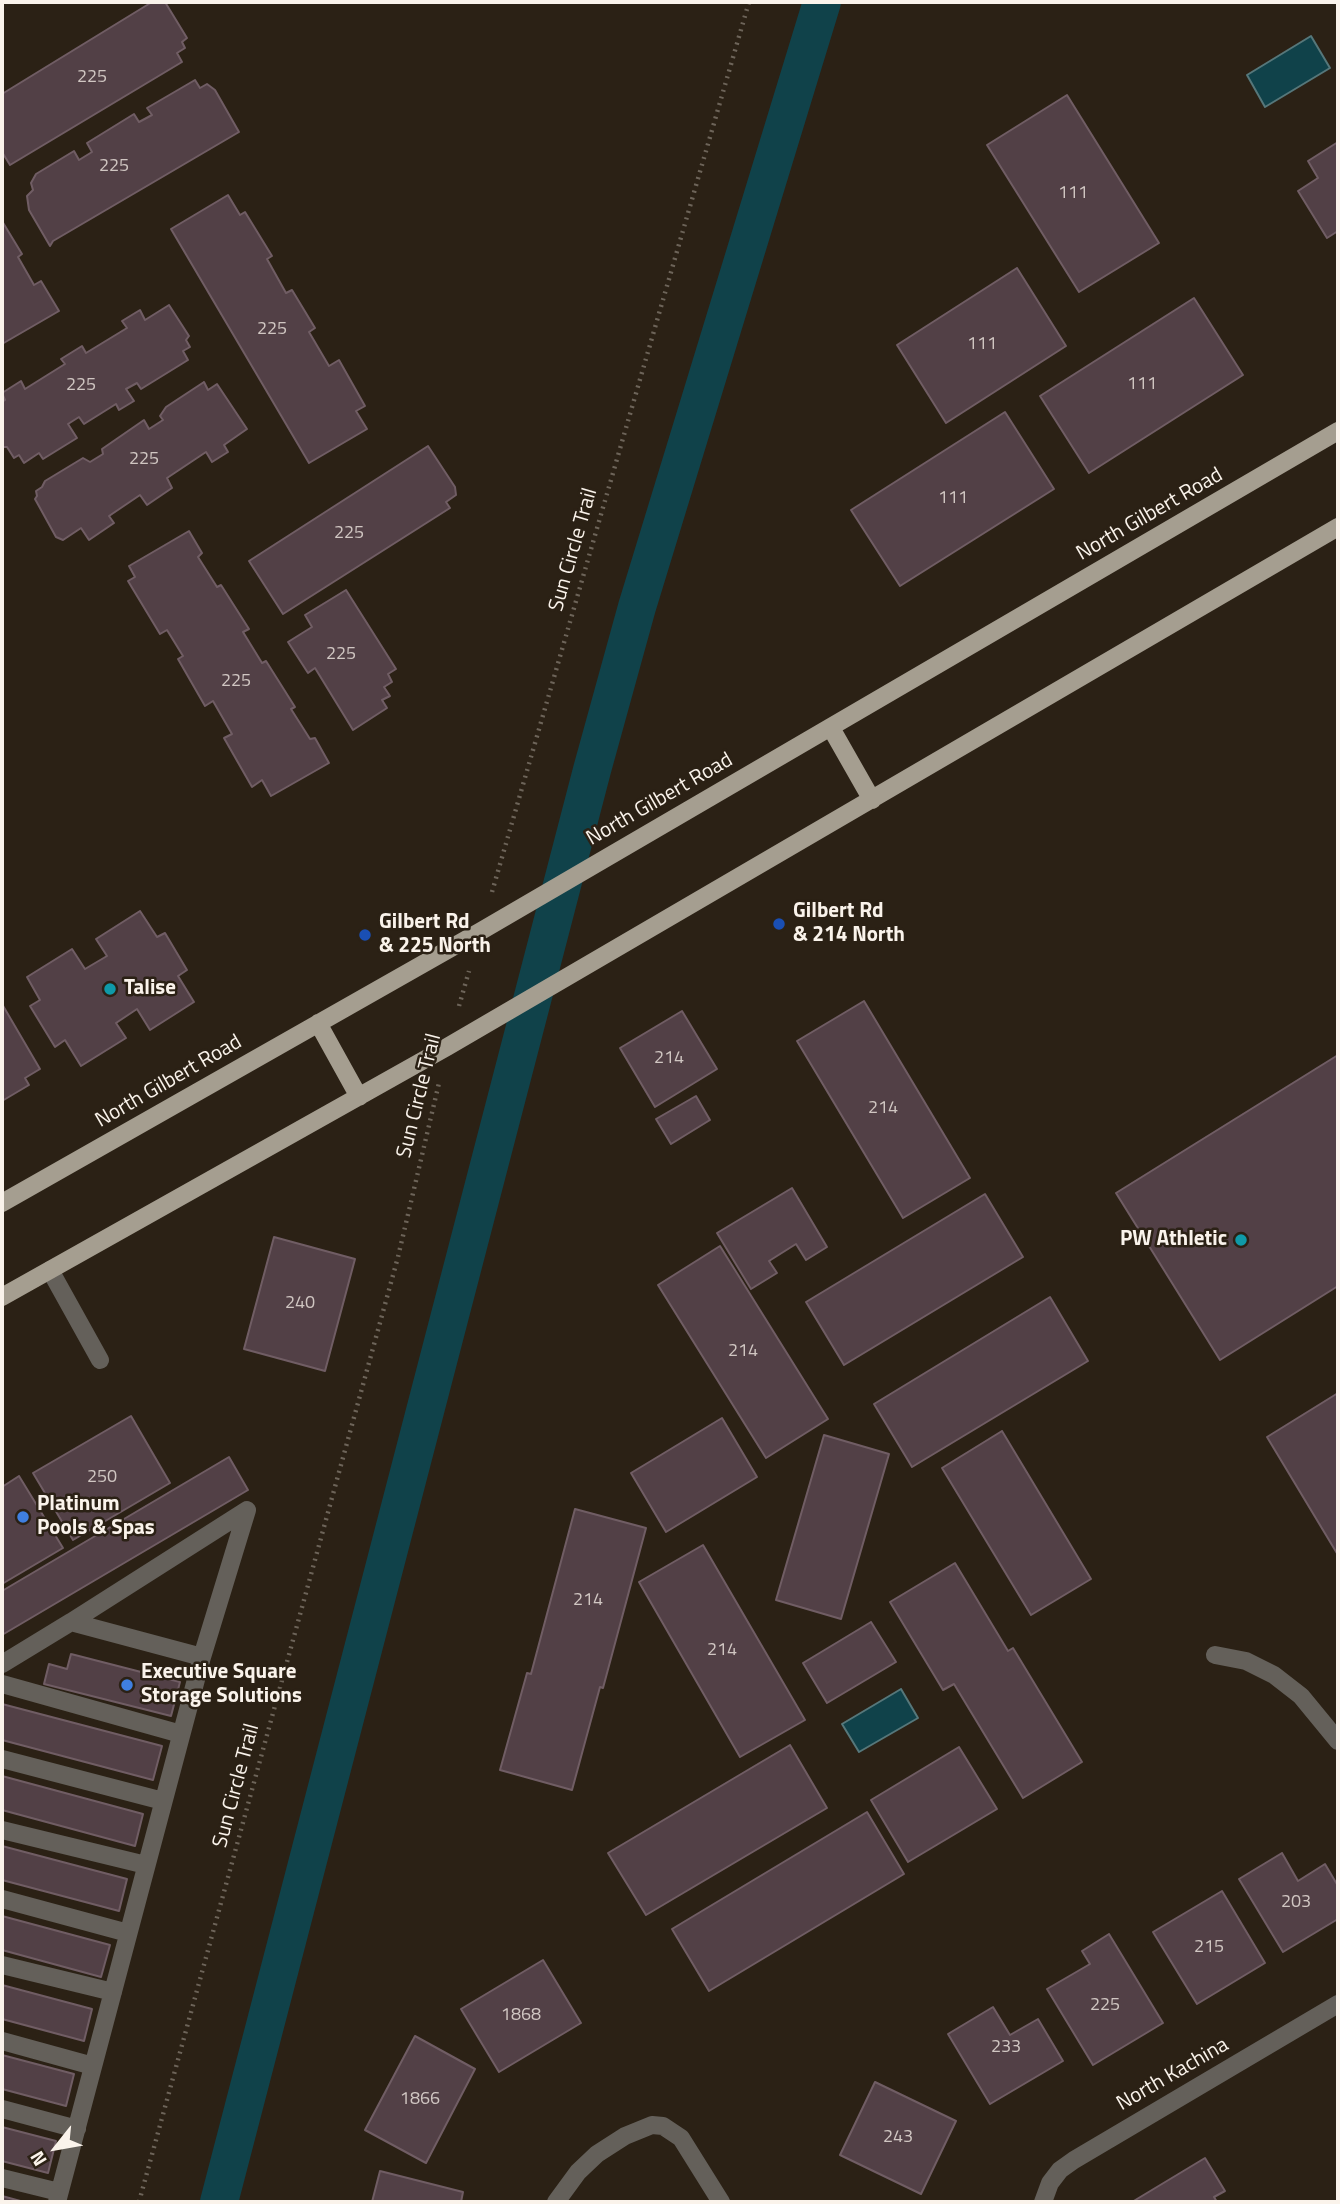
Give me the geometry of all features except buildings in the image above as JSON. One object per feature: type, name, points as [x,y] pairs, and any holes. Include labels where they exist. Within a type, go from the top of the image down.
[{"type":"main road","name":"North Gilbert Road","points":[[2,1203],[481,931],[1338,431]]},
{"type":"main road","points":[[2,1297],[447,1048],[1338,527]]},
{"type":"main road","points":[[831,728],[872,800]]},
{"type":"main road","points":[[318,1023],[359,1097]]},
{"type":"street","points":[[50,1270],[100,1360]]},
{"type":"street","points":[[2,1664],[247,1510],[202,1657],[58,2197],[2,2178]]},
{"type":"street","points":[[71,1622],[202,1657]]},
{"type":"street","points":[[1215,1654],[1246,1661],[1274,1675],[1301,1696],[1338,1741]]},
{"type":"street","points":[[2,1684],[181,1734]]},
{"type":"street","points":[[2,1759],[163,1801]]},
{"type":"street","points":[[2,1830],[146,1865]]},
{"type":"street","points":[[2,1899],[128,1933]]},
{"type":"street","points":[[2,1965],[113,1992]]},
{"type":"street","name":"North Kachina","points":[[1043,2200],[1055,2177],[1074,2160],[1338,2004]]},
{"type":"street","points":[[2,2042],[93,2066]]},
{"type":"street","points":[[2,2109],[77,2129]]},
{"type":"street","points":[[556,2202],[578,2172],[597,2154],[640,2128],[652,2124],[663,2126],[681,2138],[721,2202]]},
{"type":"path","name":"Sun Circle Trail","points":[[139,2202],[398,1257],[447,1048],[748,2]]},
{"type":"water","points":[[1311,36],[1330,68],[1265,107],[1247,75]]},
{"type":"water","points":[[901,1689],[918,1718],[859,1752],[842,1724]]},
{"type":"waterway","points":[[219,2202],[592,770],[637,607],[822,2]]},
{"type":"place","name":"Gilbert Rd & 214 North","points":[[779,924]]},
{"type":"place","name":"Gilbert Rd & 225 North","points":[[365,935]]},
{"type":"place","name":"Talise","points":[[110,989]]},
{"type":"place","name":"PW Athletic","points":[[1241,1240]]},
{"type":"place","name":"Platinum Pools & Spas","points":[[23,1517]]},
{"type":"place","name":"Executive Square Storage Solutions","points":[[127,1685]]}]
